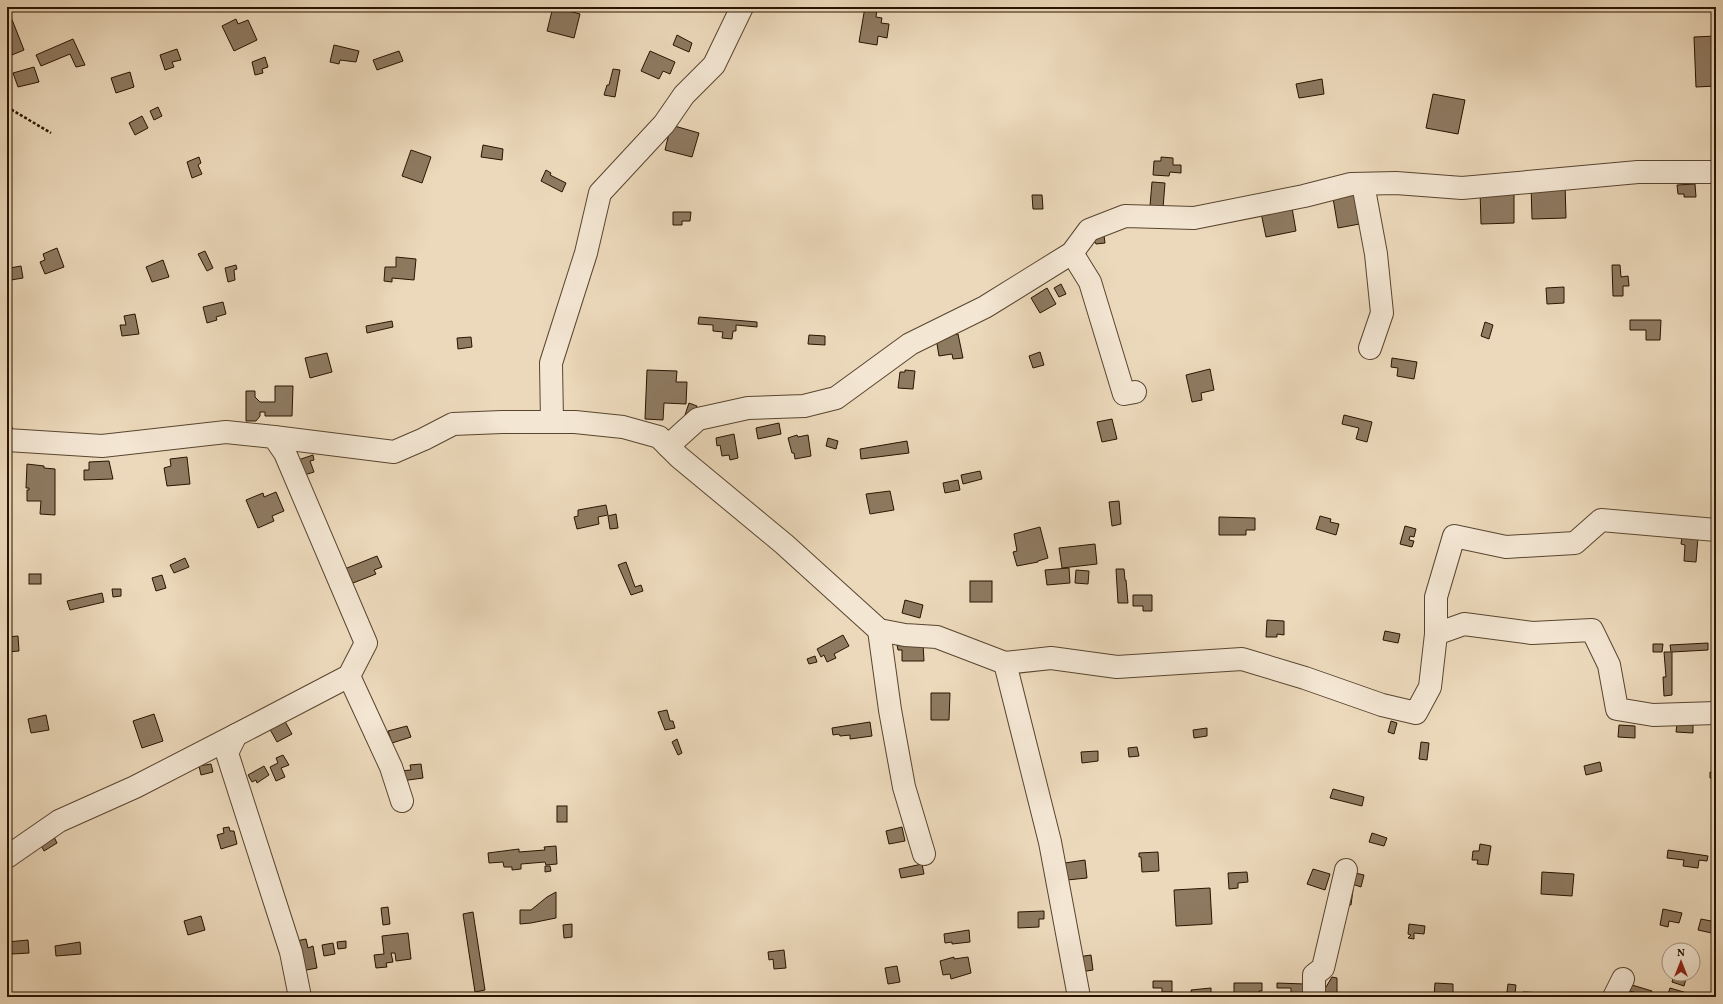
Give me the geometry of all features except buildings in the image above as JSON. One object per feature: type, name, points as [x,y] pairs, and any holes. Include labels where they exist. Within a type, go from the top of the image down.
[{"type":"street","points":[[552,422],[551,363],[586,254],[600,193],[664,124],[684,95],[714,65],[742,7]]},
{"type":"street","points":[[668,446],[698,420],[748,408],[804,406],[836,398],[910,344],[984,307],[1072,253],[1089,230],[1125,216],[1194,218],[1304,196],[1351,184],[1396,183],[1462,188],[1638,172],[1716,172]]},
{"type":"street","points":[[1363,184],[1376,254],[1382,313],[1370,348]]},
{"type":"street","points":[[1072,253],[1090,282],[1111,356],[1124,394],[1135,392]]},
{"type":"street","points":[[7,440],[102,446],[226,432],[394,452],[424,440],[453,424],[575,422],[623,427],[659,438],[784,544],[879,630],[905,635],[937,637],[1005,663],[1051,658],[1117,666],[1242,659],[1382,704],[1416,713],[1430,687],[1436,634],[1436,597],[1454,536],[1506,547],[1575,543],[1601,520],[1716,530]]},
{"type":"street","points":[[7,857],[59,821],[135,787],[349,676],[366,643],[285,453],[274,438]]},
{"type":"street","points":[[1436,634],[1464,624],[1532,633],[1592,630],[1610,665],[1617,709],[1654,715],[1716,713]]},
{"type":"street","points":[[879,630],[890,710],[904,787],[924,854]]},
{"type":"street","points":[[1005,663],[1050,842],[1079,997]]},
{"type":"street","points":[[349,676],[391,767],[402,801]]},
{"type":"street","points":[[236,735],[227,753],[291,952],[300,997]]},
{"type":"street","points":[[1314,997],[1314,976],[1324,968],[1346,870]]},
{"type":"path","points":[[7,107],[52,133]]}]
